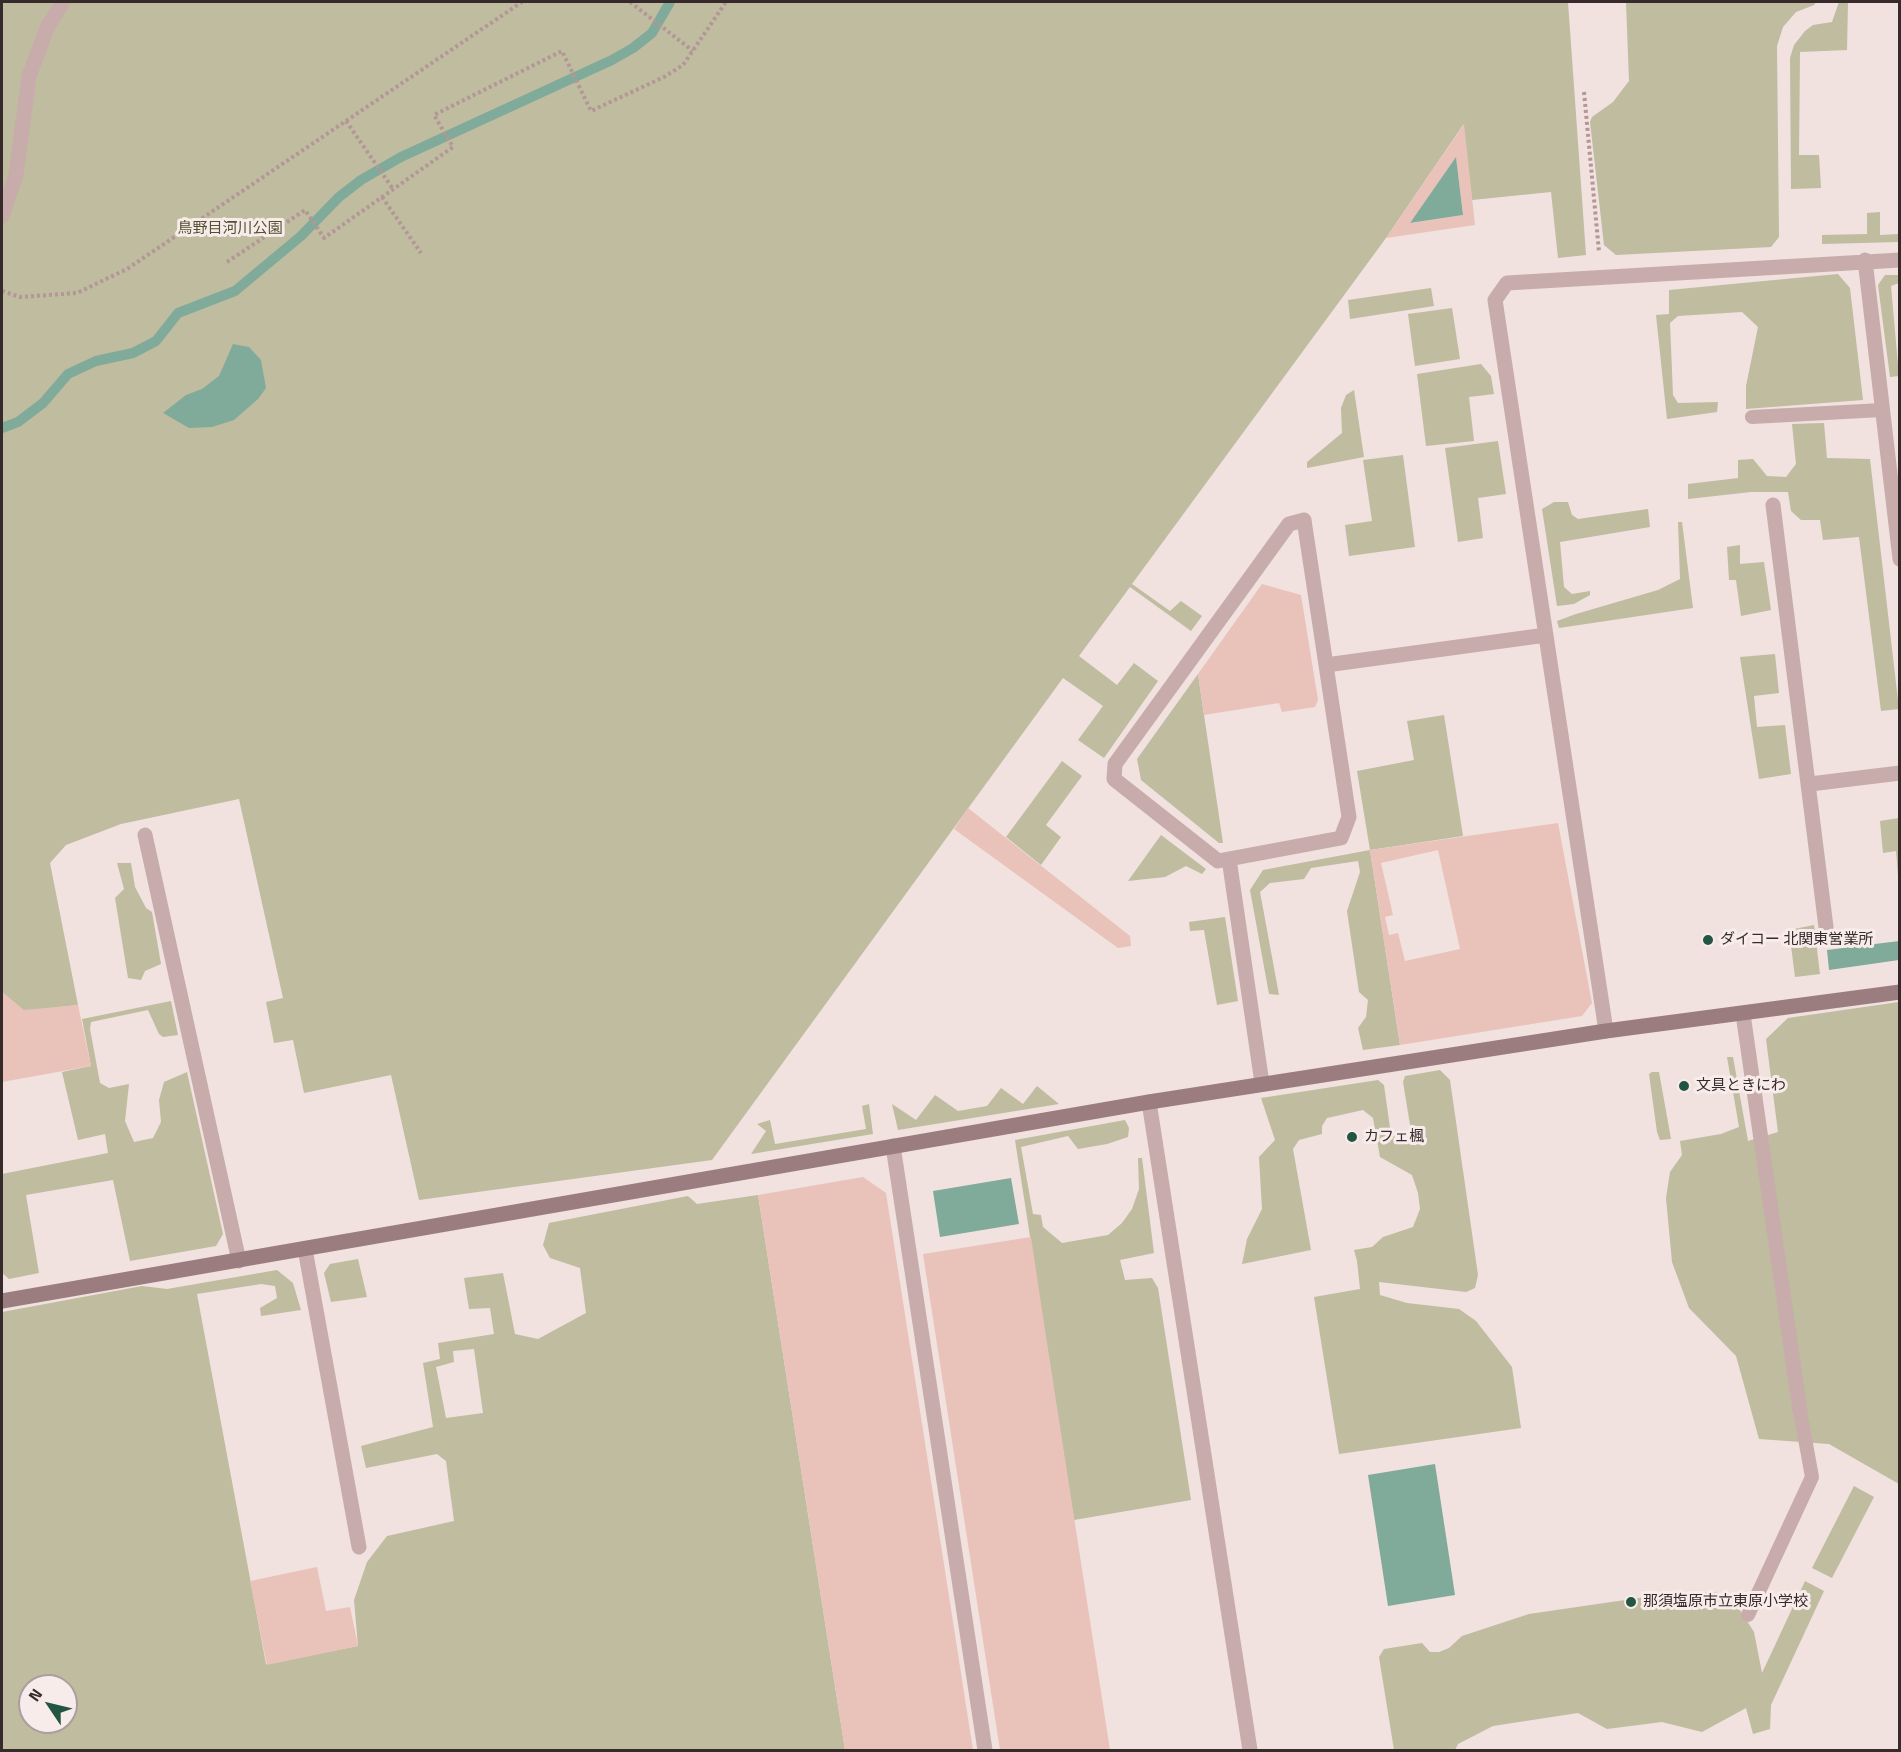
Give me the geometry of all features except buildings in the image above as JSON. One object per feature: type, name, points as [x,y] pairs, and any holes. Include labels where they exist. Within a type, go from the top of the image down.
[{"type":"street","points":[[2,216],[16,175],[29,76],[48,26],[63,2]]},
{"type":"street","points":[[1865,260],[1897,518],[1899,560]]},
{"type":"street","points":[[1606,1031],[1495,300],[1507,283],[1865,260],[1899,260]]},
{"type":"street","points":[[1773,505],[1810,784],[1826,927]]},
{"type":"street","points":[[1304,520],[1326,665],[1349,817],[1341,838],[1218,861],[1114,779],[1115,764],[1289,524],[1304,520]]},
{"type":"street","points":[[1326,665],[1546,635]]},
{"type":"street","points":[[1810,784],[1899,773]]},
{"type":"street","points":[[145,835],[239,1261]]},
{"type":"street","points":[[1229,859],[1262,1083]]},
{"type":"street","points":[[2,1301],[1262,1083],[1606,1031],[1899,992]]},
{"type":"street","points":[[1743,1014],[1800,1411]]},
{"type":"street","points":[[1149,1102],[1251,1750]]},
{"type":"street","points":[[893,1146],[985,1750]]},
{"type":"street","points":[[305,1249],[359,1547]]},
{"type":"lane","points":[[1752,417],[1882,410]]},
{"type":"lane","points":[[1748,1615],[1812,1477],[1800,1411]]},
{"type":"path","points":[[2,291],[21,297],[77,292],[127,269],[522,2]]},
{"type":"path","points":[[630,2],[693,51]]},
{"type":"path","points":[[227,262],[305,210],[324,238],[453,147],[434,115],[562,51],[591,111],[664,77],[683,65],[726,2]]},
{"type":"path","points":[[1584,92],[1602,278]]},
{"type":"path","points":[[346,121],[393,189]]},
{"type":"path","points":[[382,197],[421,254]]},
{"type":"green space","name":"鳥野目河川公園","points":[[2,2],[1568,2],[1586,255],[1558,258],[1551,192],[1472,200],[1463,125],[1386,238],[1132,584],[1170,611],[1181,601],[1202,616],[1191,631],[1130,587],[1079,656],[1117,685],[1134,663],[1158,681],[1104,758],[1078,740],[1103,706],[1063,678],[712,1160],[419,1200],[391,1075],[304,1093],[293,1040],[274,1043],[266,1002],[283,998],[239,799],[121,824],[66,845],[50,863],[78,1005],[24,1011],[2,992]]},
{"type":"green space","points":[[1626,2],[1816,2],[1796,12],[1783,27],[1777,46],[1779,237],[1771,247],[1616,255],[1604,245],[1590,122],[1592,117],[1613,102],[1629,81]]},
{"type":"green space","points":[[1839,2],[1848,2],[1847,50],[1800,52],[1799,155],[1819,155],[1821,188],[1791,189],[1790,58],[1794,45],[1805,31],[1813,25],[1832,22]]},
{"type":"green space","points":[[1880,212],[1880,235],[1899,234],[1899,242],[1822,244],[1822,235],[1867,234],[1867,213]]},
{"type":"green space","points":[[1838,274],[1850,288],[1863,400],[1746,409],[1746,386],[1758,327],[1742,312],[1678,316],[1670,323],[1673,395],[1678,403],[1718,402],[1717,412],[1667,419],[1656,315],[1669,314],[1669,290]]},
{"type":"green space","points":[[1885,275],[1899,275],[1899,283],[1891,286],[1899,376],[1890,377],[1878,285]]},
{"type":"green space","points":[[1431,288],[1434,306],[1350,319],[1348,300]]},
{"type":"green space","points":[[1452,308],[1460,359],[1415,366],[1408,314]]},
{"type":"green space","points":[[1481,364],[1491,376],[1494,394],[1469,397],[1474,441],[1426,446],[1417,374]]},
{"type":"green space","points":[[1354,390],[1364,457],[1307,468],[1307,462],[1342,433],[1341,408],[1346,395]]},
{"type":"green space","points":[[1824,423],[1827,458],[1870,459],[1899,709],[1881,711],[1859,537],[1823,540],[1820,520],[1801,520],[1791,511],[1788,492],[1751,492],[1688,499],[1688,484],[1738,478],[1738,460],[1753,459],[1767,476],[1786,477],[1796,464],[1792,424]]},
{"type":"green space","points":[[1498,441],[1506,494],[1478,498],[1483,538],[1458,542],[1445,448]]},
{"type":"green space","points":[[1403,455],[1415,547],[1349,556],[1345,525],[1372,521],[1363,460]]},
{"type":"green space","points":[[1554,502],[1568,502],[1572,515],[1578,519],[1648,509],[1650,527],[1560,542],[1564,587],[1572,594],[1590,591],[1590,595],[1574,604],[1557,606],[1542,509]]},
{"type":"green space","points":[[1678,522],[1682,522],[1693,608],[1559,628],[1557,621],[1658,590],[1680,579]]},
{"type":"green space","points":[[1740,545],[1740,564],[1764,562],[1771,610],[1741,616],[1736,580],[1729,580],[1727,547]]},
{"type":"green space","points":[[1775,654],[1779,693],[1754,696],[1757,727],[1785,725],[1791,774],[1759,779],[1740,657]]},
{"type":"green space","points":[[1198,674],[1223,843],[1219,843],[1141,780],[1137,759]]},
{"type":"green space","points":[[1444,715],[1463,836],[1370,850],[1357,771],[1414,760],[1407,721]]},
{"type":"green space","points":[[1062,761],[1082,776],[1046,825],[1061,837],[1041,865],[1006,837]]},
{"type":"green space","points":[[1900,818],[1899,888],[1896,851],[1883,853],[1880,821]]},
{"type":"green space","points":[[1161,835],[1206,869],[1202,874],[1186,866],[1165,877],[1128,881]]},
{"type":"green space","points":[[1370,850],[1400,1045],[1363,1050],[1358,1028],[1366,1017],[1368,1000],[1359,992],[1347,911],[1360,872],[1358,861],[1311,868],[1304,879],[1270,883],[1260,892],[1279,995],[1269,994],[1250,890],[1263,870]]},
{"type":"green space","points":[[117,863],[131,863],[135,887],[146,908],[152,912],[161,964],[145,971],[141,980],[128,978],[115,898],[124,889]]},
{"type":"green space","points":[[1225,917],[1238,1001],[1217,1005],[1204,930],[1190,931],[1189,922]]},
{"type":"green space","points":[[1814,925],[1820,974],[1795,977],[1789,930]]},
{"type":"green space","points":[[171,1001],[178,1035],[163,1037],[159,1034],[148,1010],[91,1022],[90,1029],[100,1083],[109,1088],[129,1084],[125,1121],[134,1142],[153,1138],[161,1122],[159,1100],[164,1082],[187,1072],[223,1234],[216,1246],[130,1261],[113,1180],[26,1195],[39,1273],[9,1279],[2,1273],[2,1174],[108,1153],[105,1134],[78,1140],[62,1072],[91,1066],[82,1019]]},
{"type":"green space","points":[[1899,1002],[1899,1484],[1829,1444],[1759,1439],[1736,1356],[1689,1308],[1672,1262],[1666,1198],[1670,1172],[1682,1155],[1680,1141],[1721,1134],[1739,1127],[1727,1057],[1733,1057],[1748,1141],[1778,1132],[1766,1039],[1788,1018]]},
{"type":"green space","points":[[1440,1070],[1450,1080],[1478,1275],[1475,1288],[1466,1292],[1379,1282],[1380,1295],[1407,1303],[1459,1309],[1476,1321],[1512,1367],[1521,1428],[1339,1454],[1314,1297],[1360,1289],[1354,1250],[1372,1247],[1383,1237],[1413,1227],[1420,1209],[1418,1193],[1412,1175],[1380,1157],[1373,1118],[1363,1110],[1327,1118],[1322,1126],[1322,1134],[1299,1140],[1293,1149],[1311,1250],[1242,1264],[1247,1239],[1262,1209],[1259,1157],[1275,1140],[1261,1098],[1378,1080],[1384,1085],[1390,1128],[1412,1137],[1403,1082],[1405,1076]]},
{"type":"green space","points":[[1659,1072],[1671,1139],[1660,1140],[1657,1132],[1649,1074]]},
{"type":"green space","points":[[1037,1086],[1059,1104],[898,1130],[892,1104],[916,1120],[935,1095],[958,1111],[987,1106],[1001,1088],[1023,1104]]},
{"type":"green space","points":[[869,1104],[873,1134],[751,1154],[766,1131],[757,1124],[770,1120],[775,1144],[866,1129],[862,1106]]},
{"type":"green space","points":[[1125,1120],[1129,1128],[1128,1137],[1107,1144],[1078,1149],[1068,1136],[1021,1147],[1033,1214],[1041,1215],[1043,1227],[1062,1243],[1108,1235],[1122,1223],[1132,1209],[1139,1189],[1138,1158],[1142,1158],[1154,1253],[1120,1260],[1125,1280],[1152,1278],[1158,1288],[1191,1500],[1074,1520],[1015,1140]]},
{"type":"green space","points":[[758,1195],[845,1750],[2,1750],[2,1312],[142,1286],[167,1289],[277,1270],[293,1283],[301,1310],[261,1316],[260,1308],[277,1298],[275,1286],[261,1284],[197,1294],[266,1664],[358,1646],[354,1600],[367,1562],[387,1536],[454,1521],[446,1461],[437,1454],[366,1468],[361,1446],[433,1427],[423,1363],[440,1359],[438,1343],[494,1334],[490,1308],[469,1309],[464,1278],[503,1273],[515,1334],[538,1339],[586,1313],[580,1268],[550,1258],[543,1245],[549,1223],[688,1196],[697,1204]],"holes":[[[474,1349],[483,1413],[446,1418],[436,1367],[454,1362],[453,1351]]]},
{"type":"green space","points":[[358,1259],[367,1297],[331,1302],[324,1273],[330,1264]]},
{"type":"green space","points":[[1854,1486],[1874,1497],[1832,1578],[1812,1568]]},
{"type":"green space","points":[[1805,1581],[1824,1591],[1771,1705],[1770,1729],[1753,1734],[1746,1708],[1702,1732],[1662,1722],[1607,1729],[1578,1713],[1493,1726],[1458,1744],[1455,1750],[1394,1750],[1379,1657],[1384,1649],[1422,1643],[1430,1652],[1439,1652],[1449,1648],[1462,1636],[1529,1614],[1673,1593],[1716,1592],[1733,1599],[1754,1632],[1762,1673]]},
{"type":"sand","points":[[1464,124],[1475,225],[1386,238]],"holes":[[[1456,158],[1463,215],[1410,223]]]},
{"type":"sand","points":[[1262,584],[1301,595],[1318,700],[1315,707],[1282,712],[1279,703],[1204,715],[1198,674]]},
{"type":"sand","points":[[968,808],[1130,936],[1131,946],[1118,948],[954,829]]},
{"type":"sand","points":[[1558,823],[1592,1003],[1582,1016],[1400,1045],[1370,850]],"holes":[[[1438,850],[1460,949],[1405,961],[1398,933],[1389,935],[1385,917],[1393,915],[1381,863]]]},
{"type":"sand","points":[[2,992],[24,1010],[78,1005],[91,1066],[2,1082]]},
{"type":"sand","points":[[863,1177],[886,1193],[973,1750],[845,1750],[758,1195]]},
{"type":"sand","points":[[1031,1237],[1110,1750],[1000,1750],[923,1254]]},
{"type":"sand","points":[[317,1567],[326,1611],[350,1607],[358,1646],[267,1665],[250,1581]]},
{"type":"shaded area","points":[[1456,157],[1463,215],[1410,223]]},
{"type":"shaded area","points":[[233,344],[249,347],[261,360],[266,388],[258,399],[234,420],[212,427],[189,428],[163,413],[186,395],[202,389],[219,376]]},
{"type":"shaded area","points":[[1899,941],[1899,960],[1829,970],[1827,950]]},
{"type":"shaded area","points":[[1011,1178],[1019,1224],[940,1237],[933,1191]]},
{"type":"shaded area","points":[[1435,1464],[1455,1595],[1388,1606],[1368,1475]]},
{"type":"waterway","points":[[2,428],[18,422],[43,403],[68,374],[96,361],[133,353],[156,341],[178,313],[235,291],[301,236],[339,197],[361,180],[401,157],[612,60],[633,48],[652,33],[670,2]]},
{"type":"place","name":"ダイコー 北関東営業所","points":[[1708,940]]},
{"type":"place","name":"文具ときにわ","points":[[1684,1086]]},
{"type":"place","name":"カフェ楓","points":[[1352,1137]]},
{"type":"place","name":"那須塩原市立東原小学校","points":[[1631,1602]]}]
